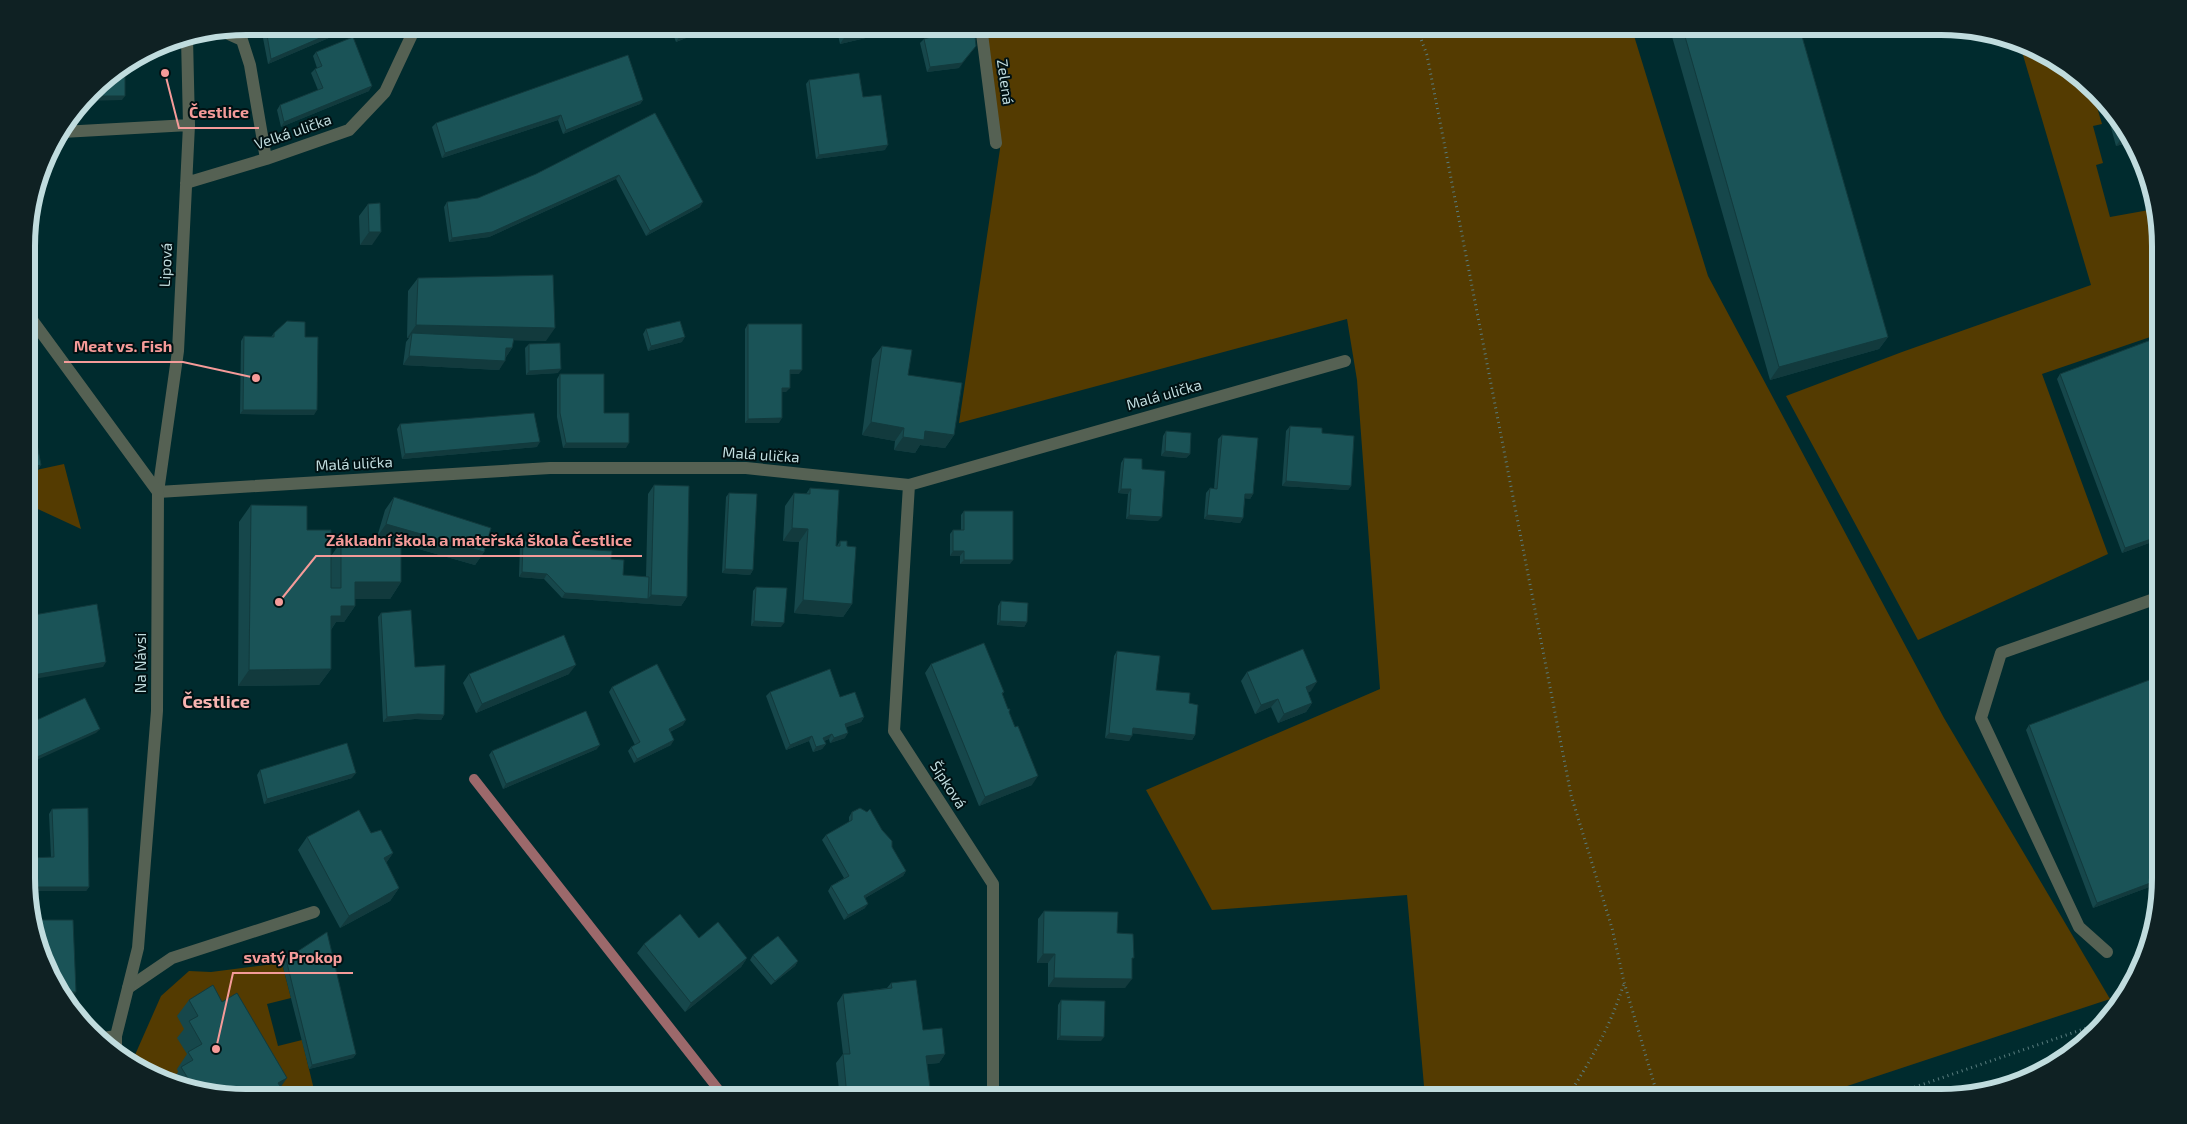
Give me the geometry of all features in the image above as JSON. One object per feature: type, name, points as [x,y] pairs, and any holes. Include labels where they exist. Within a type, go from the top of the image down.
[{"type":"street","points":[[231,35],[242,40],[250,65],[266,160]]},
{"type":"street","name":"Velká ulička","points":[[186,183],[266,160],[349,130],[385,92],[412,35]]},
{"type":"street","name":"Zelená","points":[[982,35],[996,143]]},
{"type":"street","name":"Lipová","points":[[158,492],[178,351],[189,125],[188,43]]},
{"type":"street","points":[[69,132],[189,125]]},
{"type":"street","points":[[35,324],[158,492]]},
{"type":"street","name":"Malá ulička","points":[[158,492],[550,468],[746,468],[909,485],[1345,361]]},
{"type":"street","name":"Šípková","points":[[909,485],[894,731],[993,884],[993,1089]]},
{"type":"street","name":"Na Návsi","points":[[116,1044],[116,1036],[138,948],[157,711],[158,492]]},
{"type":"street","points":[[2107,952],[2079,927],[1982,718],[2002,653],[2152,600]]},
{"type":"street","points":[[128,988],[172,958],[314,912]]},
{"type":"street","points":[[107,1037],[116,1036]]},
{"type":"path","points":[[1419,35],[1427,55],[1571,795],[1612,928],[1624,982],[1656,1089]]},
{"type":"path","points":[[1572,1089],[1594,1055],[1618,1003],[1624,982]]},
{"type":"path","points":[[1909,1089],[2090,1027]]},
{"type":"shaded area","points":[[984,35],[1634,35],[1708,276],[1944,718],[2110,999],[1838,1089],[1424,1089],[1407,895],[1212,910],[1146,790],[1380,689],[1357,380],[1347,319],[959,423],[1000,149]]},
{"type":"shaded area","points":[[2022,51],[2047,63],[2070,79],[2096,103],[2102,124],[2093,126],[2103,163],[2096,165],[2110,217],[2149,210],[2152,232],[2152,336],[2042,374],[2108,554],[1918,640],[1786,396],[1902,352],[2091,285]]},
{"type":"shaded area","points":[[64,464],[81,529],[35,508],[35,470]]},
{"type":"shaded area","points":[[282,963],[291,998],[267,1004],[278,1046],[302,1040],[314,1089],[232,1089],[205,1085],[165,1073],[134,1057],[161,996],[189,971],[211,972]]},
{"type":"building","points":[[267,35],[327,35],[271,59]]},
{"type":"building","points":[[938,35],[975,35],[976,46],[962,63],[930,67],[924,39]]},
{"type":"building","points":[[1685,35],[1802,35],[1888,337],[1779,367]]},
{"type":"building","points":[[353,37],[372,86],[284,122],[280,105],[323,88],[315,69],[322,66],[316,52]]},
{"type":"building","points":[[628,55],[643,100],[566,130],[561,115],[445,153],[436,123]]},
{"type":"building","points":[[859,73],[863,97],[881,95],[888,145],[819,155],[809,80]]},
{"type":"building","points":[[125,74],[125,96],[98,96]]},
{"type":"building","points":[[655,113],[703,202],[650,231],[619,175],[492,232],[452,238],[447,202],[478,198],[536,174]]},
{"type":"building","points":[[380,203],[381,232],[369,232],[368,204]]},
{"type":"building","points":[[553,275],[555,328],[416,325],[418,278]]},
{"type":"building","points":[[287,321],[305,322],[305,337],[318,337],[317,410],[243,410],[244,336],[274,337],[274,333]]},
{"type":"building","points":[[680,321],[685,337],[651,346],[646,329]]},
{"type":"building","points":[[748,324],[802,324],[802,370],[790,370],[790,388],[782,388],[782,418],[748,419]]},
{"type":"building","points":[[412,333],[514,338],[512,348],[506,348],[505,361],[409,356]]},
{"type":"building","points":[[2152,340],[2152,539],[2125,548],[2060,374]]},
{"type":"building","points":[[560,343],[561,369],[529,371],[529,344]]},
{"type":"building","points":[[882,346],[912,350],[908,375],[962,383],[954,435],[925,431],[924,440],[903,437],[904,428],[871,422]]},
{"type":"building","points":[[560,374],[604,374],[604,413],[629,413],[629,443],[566,443],[560,413]]},
{"type":"building","points":[[534,413],[540,442],[405,454],[400,424]]},
{"type":"building","points":[[1290,426],[1322,428],[1322,433],[1354,436],[1351,486],[1286,481]]},
{"type":"building","points":[[1166,431],[1191,433],[1190,454],[1165,451]]},
{"type":"building","points":[[35,434],[41,465],[35,466]]},
{"type":"building","points":[[1222,435],[1258,438],[1253,494],[1245,494],[1243,518],[1207,515],[1210,488],[1217,489]]},
{"type":"building","points":[[1124,458],[1142,459],[1142,469],[1165,471],[1162,517],[1129,515],[1131,489],[1121,489]]},
{"type":"building","points":[[654,485],[689,486],[687,597],[651,595]]},
{"type":"building","points":[[810,488],[839,490],[836,546],[840,546],[840,541],[847,541],[847,546],[856,547],[852,604],[803,600],[808,529],[792,528],[794,493],[810,494]]},
{"type":"building","points":[[729,493],[757,494],[753,570],[725,569]]},
{"type":"building","points":[[394,497],[491,528],[484,552],[386,524]]},
{"type":"building","points":[[251,505],[307,506],[307,530],[331,530],[331,588],[341,588],[341,542],[401,542],[401,582],[355,582],[355,606],[341,606],[341,616],[331,616],[331,669],[249,670]]},
{"type":"building","points":[[964,511],[1013,511],[1013,560],[964,560],[964,551],[953,551],[953,530],[964,530]]},
{"type":"building","points":[[523,541],[549,542],[549,547],[612,551],[611,559],[624,560],[623,575],[649,577],[648,599],[565,593],[547,574],[522,572]]},
{"type":"building","points":[[756,587],[787,588],[784,623],[754,621]]},
{"type":"building","points":[[1001,601],[1028,603],[1027,622],[1000,621]]},
{"type":"building","points":[[97,604],[106,662],[35,675],[35,615]]},
{"type":"building","points":[[411,610],[415,667],[445,665],[444,715],[418,714],[387,717],[381,613]]},
{"type":"building","points":[[564,635],[576,665],[482,704],[469,674]]},
{"type":"building","points":[[984,643],[1004,692],[1002,693],[1008,709],[1010,709],[1009,712],[1015,727],[1018,726],[1038,776],[985,797],[931,664]]},
{"type":"building","points":[[1303,649],[1317,682],[1306,687],[1312,703],[1284,714],[1278,699],[1261,705],[1247,672]]},
{"type":"building","points":[[1117,651],[1160,656],[1156,690],[1190,693],[1189,703],[1198,705],[1195,735],[1133,728],[1132,736],[1109,733]]},
{"type":"building","points":[[657,664],[686,720],[669,729],[674,740],[637,759],[631,747],[640,742],[612,687]]},
{"type":"building","points":[[830,669],[840,697],[855,692],[864,717],[845,724],[848,733],[834,738],[832,734],[823,738],[826,744],[816,747],[812,736],[790,745],[770,692]]},
{"type":"building","points":[[2152,679],[2152,882],[2097,903],[2029,725]]},
{"type":"building","points":[[85,698],[100,729],[35,758],[35,721]]},
{"type":"building","points":[[586,711],[600,745],[506,784],[492,751]]},
{"type":"building","points":[[347,743],[356,773],[267,799],[260,770]]},
{"type":"building","points":[[88,808],[89,887],[35,887],[35,858],[54,857],[52,809]]},
{"type":"building","points":[[860,808],[867,812],[870,809],[882,830],[892,841],[892,847],[906,871],[864,896],[868,904],[848,915],[831,886],[849,876],[826,835],[852,820],[852,812]]},
{"type":"building","points":[[359,810],[371,833],[381,830],[393,853],[384,858],[399,888],[349,916],[307,837]]},
{"type":"building","points":[[1044,911],[1118,912],[1117,933],[1133,934],[1134,958],[1132,958],[1132,979],[1054,978],[1055,954],[1043,954]]},
{"type":"building","points":[[680,914],[699,938],[718,922],[747,958],[691,1003],[644,944]]},
{"type":"building","points":[[39,920],[73,920],[76,992],[69,992],[63,984],[46,946]]},
{"type":"building","points":[[327,932],[356,1054],[312,1065],[286,959]]},
{"type":"building","points":[[778,936],[798,961],[775,981],[753,955]]},
{"type":"building","points":[[916,980],[923,1030],[942,1028],[945,1054],[926,1056],[930,1088],[846,1089],[843,1054],[850,1054],[843,994],[892,988],[891,983]]},
{"type":"building","points":[[213,985],[222,1002],[237,993],[287,1078],[278,1083],[282,1089],[232,1089],[190,1082],[181,1067],[193,1060],[188,1052],[202,1044],[189,1021],[198,1016],[189,1000]]},
{"type":"building","points":[[1061,1000],[1105,1001],[1104,1037],[1060,1036]]},
{"type":"waterway","points":[[474,779],[718,1089]]},
{"type":"place","name":"Čestlice","points":[[165,73]]},
{"type":"place","name":"Meat vs. Fish","points":[[256,378]]},
{"type":"place","name":"Základní škola a mateřská škola Čestlice","points":[[279,602]]},
{"type":"place","name":"svatý Prokop","points":[[216,1049]]},
{"type":"district","name":"Čestlice","points":[[216,702]]}]
